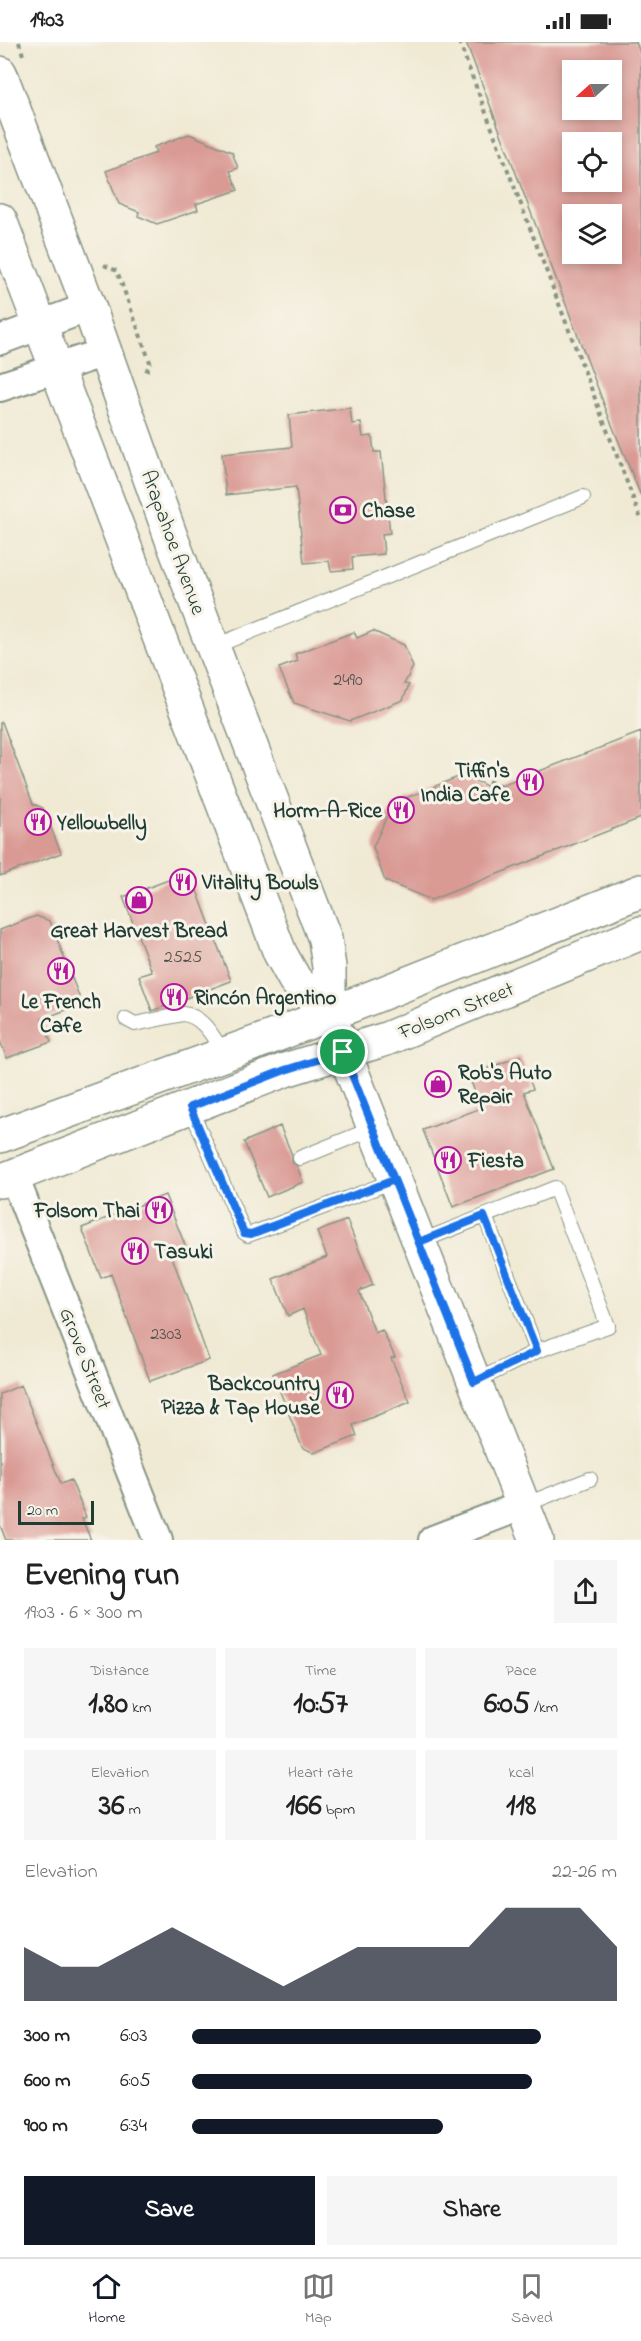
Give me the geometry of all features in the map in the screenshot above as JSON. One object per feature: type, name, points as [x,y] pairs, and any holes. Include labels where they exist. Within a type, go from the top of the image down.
[{"type":"main road","name":"Arapahoe Avenue","points":[[0,73],[89,307],[213,647],[325,939],[329,967],[329,1014],[537,1540]]},
{"type":"main road","name":"Arapahoe Avenue","points":[[0,220],[280,953],[295,980],[329,1014]]},
{"type":"main road","name":"Folsom Street","points":[[0,1136],[225,1055],[641,891]]},
{"type":"main road","name":"Folsom Street","points":[[7,1179],[285,1070],[386,1039],[641,933]]},
{"type":"street","points":[[0,340],[89,307]]},
{"type":"street","points":[[0,387],[105,352]]},
{"type":"street","name":"Grove Street","points":[[7,1179],[158,1540]]},
{"type":"street","points":[[433,1540],[524,1505]]},
{"type":"lane","points":[[213,647],[583,497]]},
{"type":"lane","points":[[126,1019],[135,1024],[183,1014],[191,1015],[199,1018],[225,1055]]},
{"type":"lane","points":[[190,1107],[244,1233],[251,1234],[288,1221],[394,1180]]},
{"type":"lane","points":[[300,1158],[374,1128]]},
{"type":"lane","points":[[419,1242],[555,1188],[608,1326],[537,1351],[474,1382]]},
{"type":"lane","points":[[484,1216],[537,1351]]},
{"type":"lane","points":[[524,1505],[590,1479]]},
{"type":"path","points":[[459,42],[641,519]]},
{"type":"path","points":[[488,781],[503,787]]},
{"type":"building","points":[[466,42],[636,42],[641,56],[641,496]]},
{"type":"building","points":[[189,134],[232,152],[238,168],[230,171],[238,190],[196,204],[198,210],[157,224],[138,216],[139,212],[119,204],[106,171],[156,153],[154,147]]},
{"type":"building","name":"Chase","points":[[350,408],[352,424],[361,423],[363,437],[372,436],[374,452],[381,452],[390,533],[382,534],[384,554],[352,557],[353,569],[331,571],[329,561],[304,563],[296,487],[226,495],[222,454],[292,447],[289,415]]},
{"type":"building","points":[[373,631],[404,645],[413,667],[404,684],[409,685],[403,700],[350,721],[294,703],[279,668],[298,661],[295,654],[354,632],[357,638]]},
{"type":"building","points":[[2,722],[33,804],[43,808],[61,853],[0,876],[0,723]]},
{"type":"building","points":[[641,732],[641,818],[431,900],[385,881],[373,847],[393,803],[463,775],[493,789]]},
{"type":"building","points":[[190,872],[231,981],[152,1011],[139,976],[152,972],[123,897]]},
{"type":"building","points":[[36,916],[50,921],[82,1004],[42,1019],[51,1042],[7,1058],[0,1041],[0,930]]},
{"type":"building","points":[[520,1056],[533,1089],[524,1092],[554,1169],[453,1207],[423,1130],[481,1108],[469,1076]]},
{"type":"building","points":[[280,1126],[292,1155],[292,1162],[297,1166],[303,1182],[267,1197],[244,1142]]},
{"type":"building","points":[[165,1195],[185,1245],[170,1251],[209,1360],[150,1381],[111,1274],[101,1278],[82,1228]]},
{"type":"building","points":[[347,1220],[373,1285],[359,1291],[375,1333],[382,1330],[395,1357],[391,1358],[410,1402],[353,1425],[357,1436],[314,1453],[302,1447],[273,1374],[321,1355],[303,1309],[288,1316],[273,1279],[327,1257],[317,1232]]},
{"type":"building","points":[[21,1385],[61,1484],[71,1480],[86,1517],[82,1519],[91,1540],[6,1540],[0,1525],[0,1394]]},
{"type":"place","name":"Chase","points":[[343,510]]},
{"type":"place","name":"Tiffin's India Cafe","points":[[530,782]]},
{"type":"place","name":"Horm-A-Rice","points":[[401,810]]},
{"type":"place","name":"Yellowbelly","points":[[38,822]]},
{"type":"place","name":"Vitality Bowls","points":[[183,882]]},
{"type":"place","name":"Great Harvest Bread","points":[[139,900]]},
{"type":"place","name":"Le French Cafe","points":[[61,971]]},
{"type":"place","name":"Rincón Argentino","points":[[174,997]]},
{"type":"place","name":"Rob's Auto Repair","points":[[438,1084]]},
{"type":"place","name":"Fiesta","points":[[448,1160]]},
{"type":"place","name":"Folsom Thai","points":[[159,1210]]},
{"type":"place","name":"Tasuki","points":[[135,1251]]},
{"type":"place","name":"Backcountry Pizza & Tap House","points":[[340,1395]]},
{"type":"route","points":[[343,1052],[419,1242],[484,1216],[537,1351],[474,1382],[394,1180],[251,1234],[244,1233],[190,1107],[285,1070],[343,1052]]}]
